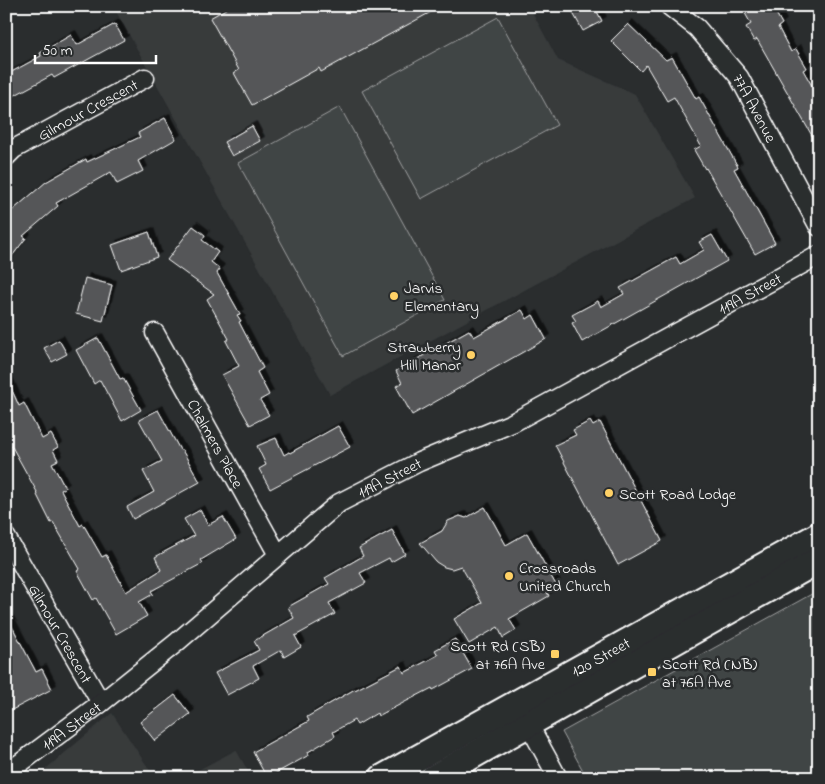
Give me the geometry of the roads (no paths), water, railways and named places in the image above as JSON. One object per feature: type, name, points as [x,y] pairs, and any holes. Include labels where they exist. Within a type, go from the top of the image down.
[{"type":"main road","name":"120 Street","points":[[433,778],[523,713],[819,535]]},
{"type":"main road","name":"120 Street","points":[[382,778],[523,713],[819,560]]},
{"type":"street","name":"77A Avenue","points":[[669,6],[697,28],[738,77],[819,227]]},
{"type":"street","name":"Gilmour Crescent","points":[[6,158],[14,149],[145,78]]},
{"type":"street","name":"119A Street","points":[[6,772],[101,703],[176,643],[339,503],[419,462],[512,423],[819,255]]},
{"type":"street","name":"Chalmers Place","points":[[155,333],[278,555]]},
{"type":"street","name":"Gilmour Crescent","points":[[6,537],[101,703]]},
{"type":"street","points":[[523,713],[558,778]]},
{"type":"place","name":"Jarvis Elementary","points":[[394,296]]},
{"type":"place","name":"Strawberry Hill Manor","points":[[471,355]]},
{"type":"place","name":"Scott Road Lodge","points":[[609,493]]},
{"type":"place","name":"Crossroads United Church","points":[[509,576]]},
{"type":"place","name":"Scott Rd (SB) at 76A Ave","points":[[555,654]]},
{"type":"place","name":"Scott Rd (NB) at 76A Ave","points":[[652,672]]}]
